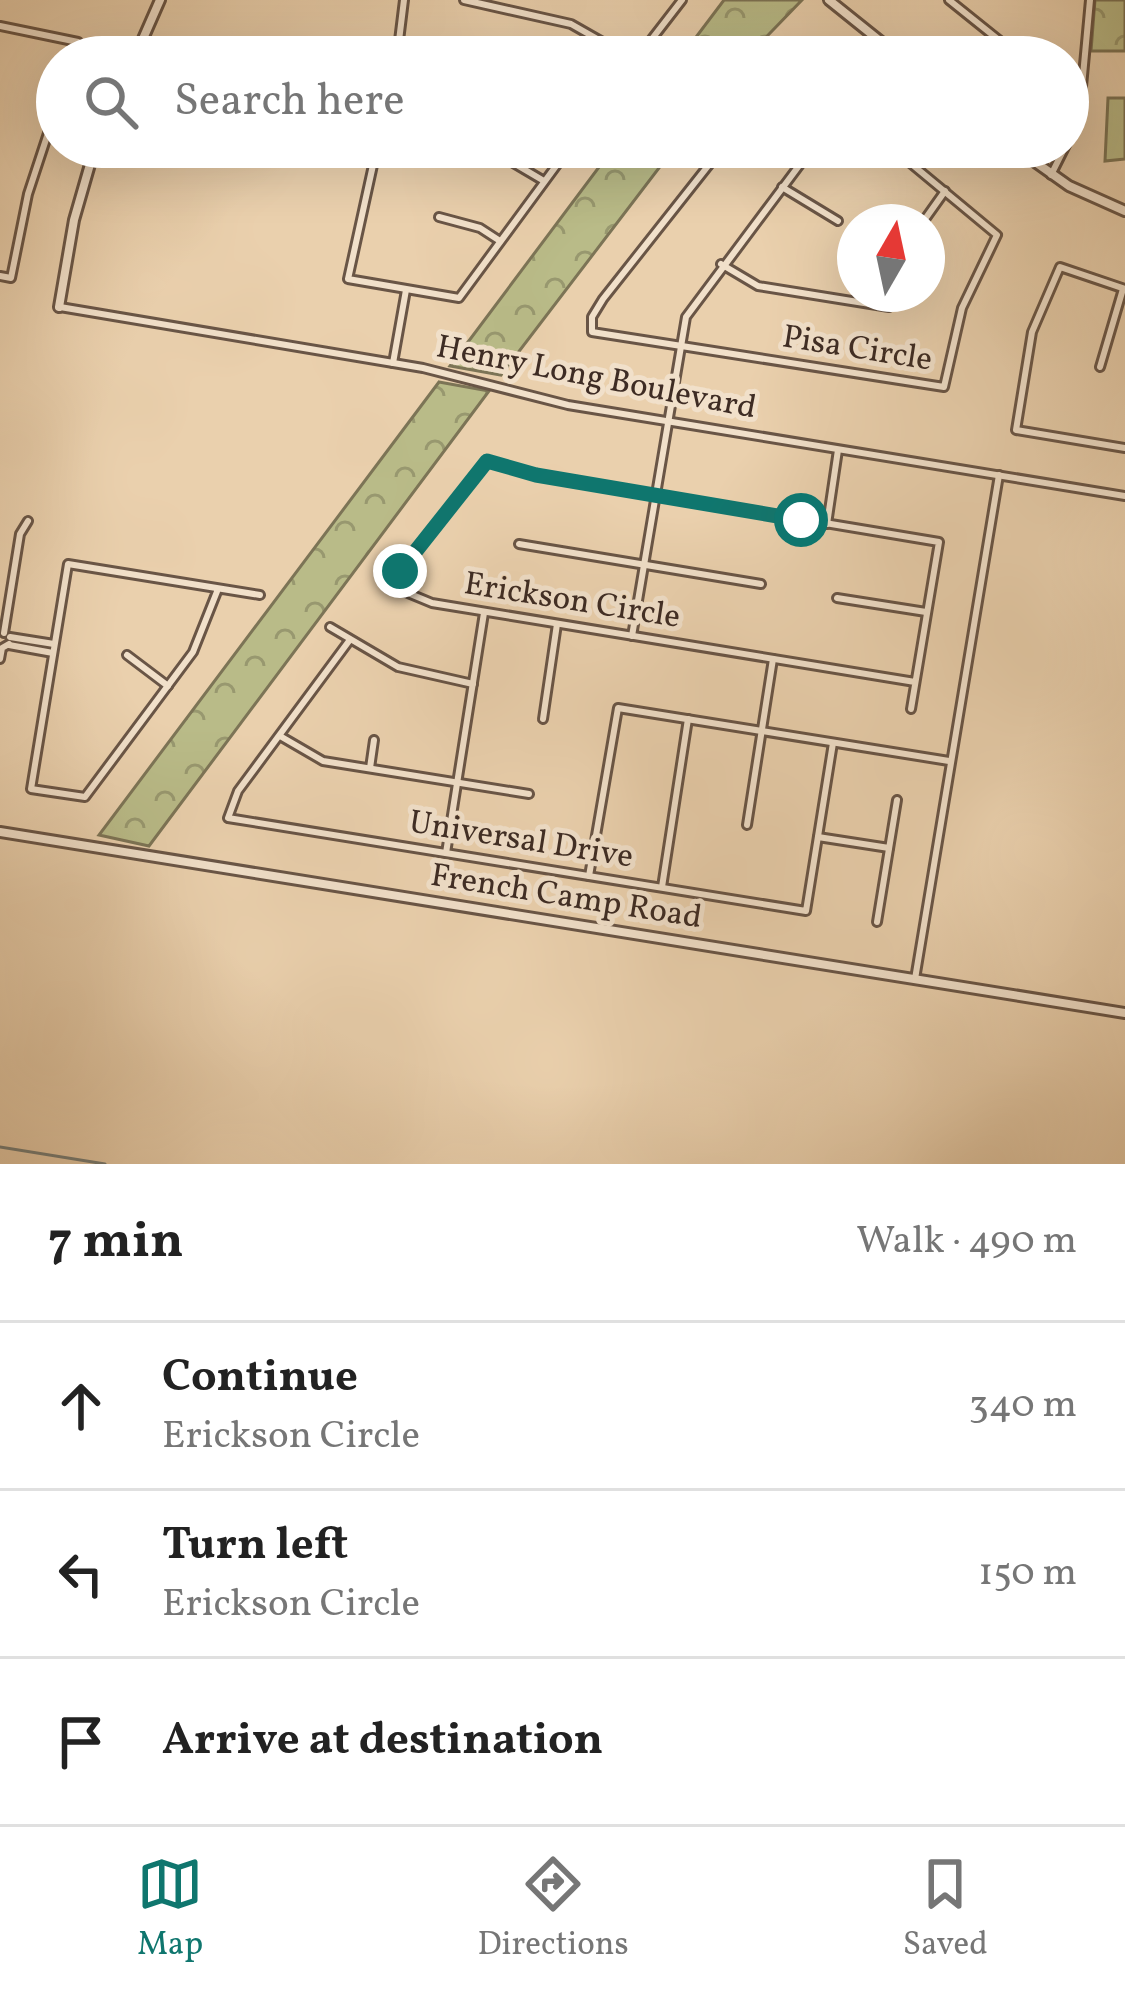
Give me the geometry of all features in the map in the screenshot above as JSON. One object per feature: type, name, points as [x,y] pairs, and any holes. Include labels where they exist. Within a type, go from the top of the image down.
[{"type":"street","points":[[144,36],[160,0]]},
{"type":"street","points":[[400,36],[404,0]]},
{"type":"street","points":[[464,0],[571,24],[594,36]]},
{"type":"street","points":[[651,36],[682,0]]},
{"type":"street","points":[[829,0],[874,36]]},
{"type":"street","points":[[949,0],[994,36]]},
{"type":"street","points":[[1087,36],[1090,0]]},
{"type":"street","points":[[0,26],[49,36]]},
{"type":"street","points":[[0,276],[11,278],[40,168]]},
{"type":"street","points":[[59,307],[87,168]]},
{"type":"street","points":[[372,168],[348,279],[459,298],[554,168]]},
{"type":"street","points":[[521,168],[544,182]]},
{"type":"street","name":"Pisa Circle","points":[[706,168],[603,299],[592,332],[944,388],[962,308],[997,235],[918,168]]},
{"type":"street","points":[[632,636],[690,306],[797,168]]},
{"type":"street","points":[[1042,168],[1125,211]]},
{"type":"street","points":[[1051,175],[1055,168]]},
{"type":"street","points":[[782,187],[837,220]]},
{"type":"street","points":[[936,204],[946,189]]},
{"type":"street","points":[[439,217],[480,228],[500,241]]},
{"type":"street","points":[[721,264],[758,286],[837,299]]},
{"type":"street","points":[[1100,367],[1124,289],[1060,267],[1032,332],[1016,430],[1125,448]]},
{"type":"street","points":[[393,363],[406,290]]},
{"type":"street","name":"Henry Long Boulevard","points":[[59,307],[393,363],[490,382],[568,405],[1125,496]]},
{"type":"street","points":[[826,524],[838,449]]},
{"type":"street","name":"Erickson Circle","points":[[487,461],[826,524],[939,542],[915,682],[421,600],[399,586],[397,576],[487,461]]},
{"type":"street","points":[[914,979],[999,475]]},
{"type":"street","points":[[0,659],[20,534],[28,521]]},
{"type":"street","points":[[519,544],[761,584]]},
{"type":"street","points":[[218,589],[201,638],[85,797],[31,789],[68,564],[218,589],[260,596]]},
{"type":"street","points":[[837,598],[926,612]]},
{"type":"street","points":[[446,853],[484,612]]},
{"type":"street","points":[[543,719],[557,624]]},
{"type":"street","points":[[330,627],[415,673],[473,684]]},
{"type":"street","points":[[4,640],[53,648]]},
{"type":"street","points":[[349,641],[280,736],[313,757],[529,794]]},
{"type":"street","points":[[128,655],[168,686]]},
{"type":"street","points":[[747,826],[773,659]]},
{"type":"street","points":[[911,709],[915,682]]},
{"type":"street","points":[[590,876],[618,707],[950,762]]},
{"type":"street","points":[[662,887],[688,719]]},
{"type":"street","name":"Universal Drive","points":[[280,736],[238,791],[228,818],[806,911],[818,837]]},
{"type":"street","points":[[370,768],[374,740]]},
{"type":"street","points":[[832,742],[818,837],[889,848]]},
{"type":"street","points":[[877,922],[896,800]]},
{"type":"street","name":"French Camp Road","points":[[0,832],[1125,1013]]},
{"type":"green space","points":[[724,0],[802,0],[767,36],[697,36]]},
{"type":"green space","points":[[1095,0],[1125,0],[1125,51],[1091,51]]},
{"type":"green space","points":[[1108,98],[1125,98],[1125,159],[1105,161]]},
{"type":"green space","points":[[598,168],[659,168],[501,375],[450,366]]},
{"type":"green space","points":[[439,382],[489,391],[149,846],[99,835]]},
{"type":"waterway","points":[[0,1147],[105,1164]]},
{"type":"route","points":[[400,571],[487,461],[536,475],[801,520]]}]
